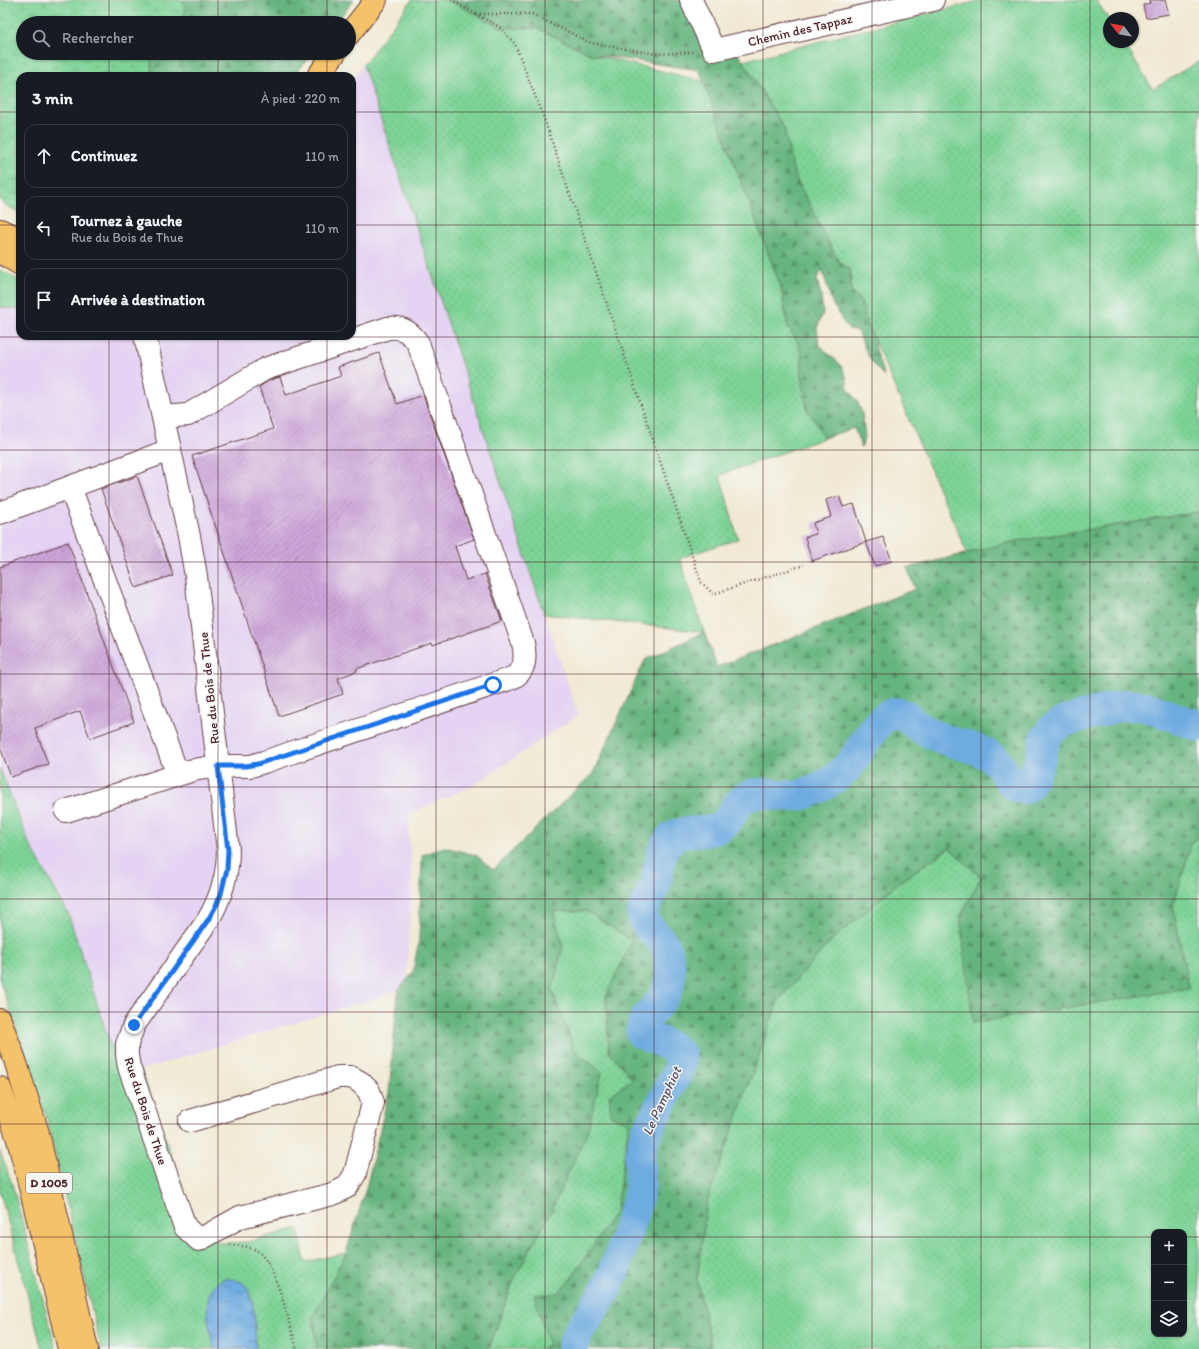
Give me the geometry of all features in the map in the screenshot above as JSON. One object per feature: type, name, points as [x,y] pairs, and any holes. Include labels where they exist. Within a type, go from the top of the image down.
[{"type":"main road","points":[[356,25],[376,0]]},
{"type":"main road","points":[[321,72],[330,60]]},
{"type":"main road","points":[[0,230],[16,238]]},
{"type":"main road","points":[[0,252],[16,262]]},
{"type":"main road","name":"D 1005","points":[[0,1020],[15,1060],[38,1133],[87,1349]]},
{"type":"main road","name":"D 1005","points":[[0,1088],[17,1136],[26,1170],[69,1349]]},
{"type":"street","points":[[691,0],[714,50]]},
{"type":"street","name":"Chemin des Tappaz","points":[[714,50],[933,0]]},
{"type":"street","points":[[66,811],[193,770],[218,766],[245,766],[258,764],[512,678],[519,674],[523,668],[525,660],[524,648],[418,343],[408,332],[402,328],[395,327],[356,339]]},
{"type":"street","name":"Rue du Bois de Thue","points":[[146,340],[196,576],[228,850],[227,869],[217,904],[208,920],[140,1015],[130,1034],[127,1044],[129,1067],[183,1222],[188,1231],[198,1240],[240,1217],[333,1194],[347,1187],[355,1174],[373,1103],[369,1091],[360,1082],[350,1077],[338,1077],[190,1121]]},
{"type":"street","points":[[163,417],[188,415],[264,369],[352,340]]},
{"type":"street","points":[[0,513],[170,450]]},
{"type":"street","points":[[70,487],[178,775]]},
{"type":"path","points":[[451,0],[500,28],[516,44],[546,124],[701,582],[713,594],[804,565]]},
{"type":"path","points":[[474,14],[532,14],[591,43],[658,54],[714,50]]},
{"type":"path","points":[[229,1245],[257,1251],[267,1260],[276,1280],[297,1349]]},
{"type":"shaded area","points":[[363,65],[578,715],[474,785],[408,814],[412,889],[406,983],[398,991],[141,1070],[114,1056],[68,913],[29,843],[0,769],[0,307],[16,309],[16,340],[356,340],[356,75]]},
{"type":"green space","points":[[0,0],[181,0],[186,8],[183,16],[16,16],[16,60],[151,60],[152,72],[16,72],[16,211],[0,201]]},
{"type":"green space","points":[[181,0],[354,0],[341,16],[183,16],[186,8]]},
{"type":"green space","points":[[412,0],[449,0],[501,28],[537,28],[590,54],[703,81],[781,287],[788,328],[795,337],[802,354],[802,374],[807,410],[813,417],[824,438],[720,475],[738,539],[680,558],[704,632],[544,614],[363,65]]},
{"type":"green space","points":[[449,0],[682,0],[707,46],[728,39],[784,128],[794,174],[838,261],[851,271],[851,290],[858,297],[864,309],[864,316],[874,340],[875,349],[884,376],[868,356],[859,332],[849,329],[833,305],[822,269],[817,280],[821,295],[823,313],[817,328],[819,345],[840,364],[846,376],[848,389],[857,401],[862,413],[865,437],[861,447],[854,428],[824,438],[813,417],[807,410],[802,374],[802,354],[795,337],[788,328],[781,287],[699,70],[590,54],[537,28],[501,28]]},
{"type":"green space","points":[[982,0],[1096,0],[1104,12],[1103,48],[1127,48],[1153,89],[1199,61],[1199,512],[1016,541],[967,553],[868,326],[864,311],[855,294],[851,290],[851,271],[838,261],[794,174],[784,128],[743,61]]},
{"type":"green space","points":[[151,60],[307,60],[297,72],[152,72]]},
{"type":"green space","points":[[0,270],[16,279],[16,309],[0,307]]},
{"type":"green space","points":[[1199,512],[1199,836],[1192,842],[1173,906],[1189,988],[973,1023],[960,917],[981,877],[949,848],[899,882],[828,944],[778,1001],[707,1202],[697,1280],[712,1349],[542,1349],[549,1345],[534,1295],[558,1293],[573,1276],[616,1211],[629,1123],[611,1116],[609,1095],[633,1079],[609,1052],[606,996],[632,941],[586,911],[553,911],[563,945],[552,990],[575,1051],[602,1072],[588,1130],[550,1214],[513,1281],[489,1349],[317,1349],[313,1317],[346,1253],[366,1188],[389,1092],[398,991],[413,972],[419,939],[422,855],[444,847],[476,855],[493,870],[593,773],[645,660],[704,632],[717,667],[915,589],[907,568],[1016,541]]},
{"type":"green space","points":[[0,769],[29,843],[68,913],[114,1056],[141,1070],[195,1222],[219,1243],[248,1242],[298,1228],[305,1262],[346,1253],[313,1317],[317,1349],[101,1349],[46,1115],[0,981]]},
{"type":"green space","points":[[1199,836],[1199,1349],[712,1349],[697,1280],[707,1202],[778,1001],[828,944],[899,882],[949,848],[981,877],[960,917],[1188,987],[1173,906],[1192,842]]},
{"type":"green space","points":[[552,911],[586,911],[633,941],[606,996],[609,1052],[633,1079],[629,1123],[616,1211],[573,1276],[558,1293],[549,1345],[542,1349],[489,1349],[513,1281],[550,1214],[575,1051],[552,990],[563,945]]},
{"type":"green space","points":[[0,1151],[13,1187],[56,1349],[42,1349],[0,1192]]},
{"type":"water","points":[[225,1278],[237,1280],[242,1283],[247,1287],[250,1293],[254,1317],[256,1349],[214,1349],[208,1314],[209,1297],[212,1289],[217,1283]]},
{"type":"building","points":[[1149,0],[1165,0],[1169,14],[1146,18],[1143,5],[1150,3]]},
{"type":"building","points":[[379,353],[397,404],[423,395],[474,539],[455,546],[466,580],[485,574],[502,621],[433,645],[432,643],[356,669],[357,671],[338,678],[343,694],[279,716],[192,456],[273,429],[259,387],[270,380],[280,377],[286,395],[341,376],[338,367]]},
{"type":"building","points":[[137,476],[173,575],[136,588],[101,489]]},
{"type":"building","points":[[839,496],[843,507],[854,504],[866,542],[812,561],[805,537],[816,534],[813,523],[831,517],[826,500]]},
{"type":"building","points":[[883,537],[892,561],[875,566],[866,542]]},
{"type":"building","points":[[68,542],[134,722],[90,738],[80,711],[35,728],[48,764],[11,777],[0,747],[0,567]]},
{"type":"waterway","name":"Le Pamphiot","points":[[573,1349],[576,1336],[605,1291],[614,1272],[637,1202],[640,1187],[640,1155],[645,1136],[680,1067],[681,1055],[677,1051],[641,1033],[644,1021],[663,999],[667,991],[670,976],[668,954],[660,939],[646,924],[643,916],[645,906],[656,883],[665,846],[669,840],[674,836],[685,832],[710,831],[716,829],[725,823],[741,801],[750,795],[760,793],[798,796],[809,793],[824,785],[834,779],[848,766],[877,725],[891,714],[898,713],[905,715],[919,727],[933,735],[986,754],[996,761],[1011,782],[1019,787],[1026,788],[1030,783],[1039,763],[1046,738],[1052,729],[1066,721],[1123,705],[1144,706],[1199,726]]},
{"type":"route","points":[[134,1025],[208,920],[221,894],[227,869],[228,850],[218,766],[252,766],[493,685]]}]
